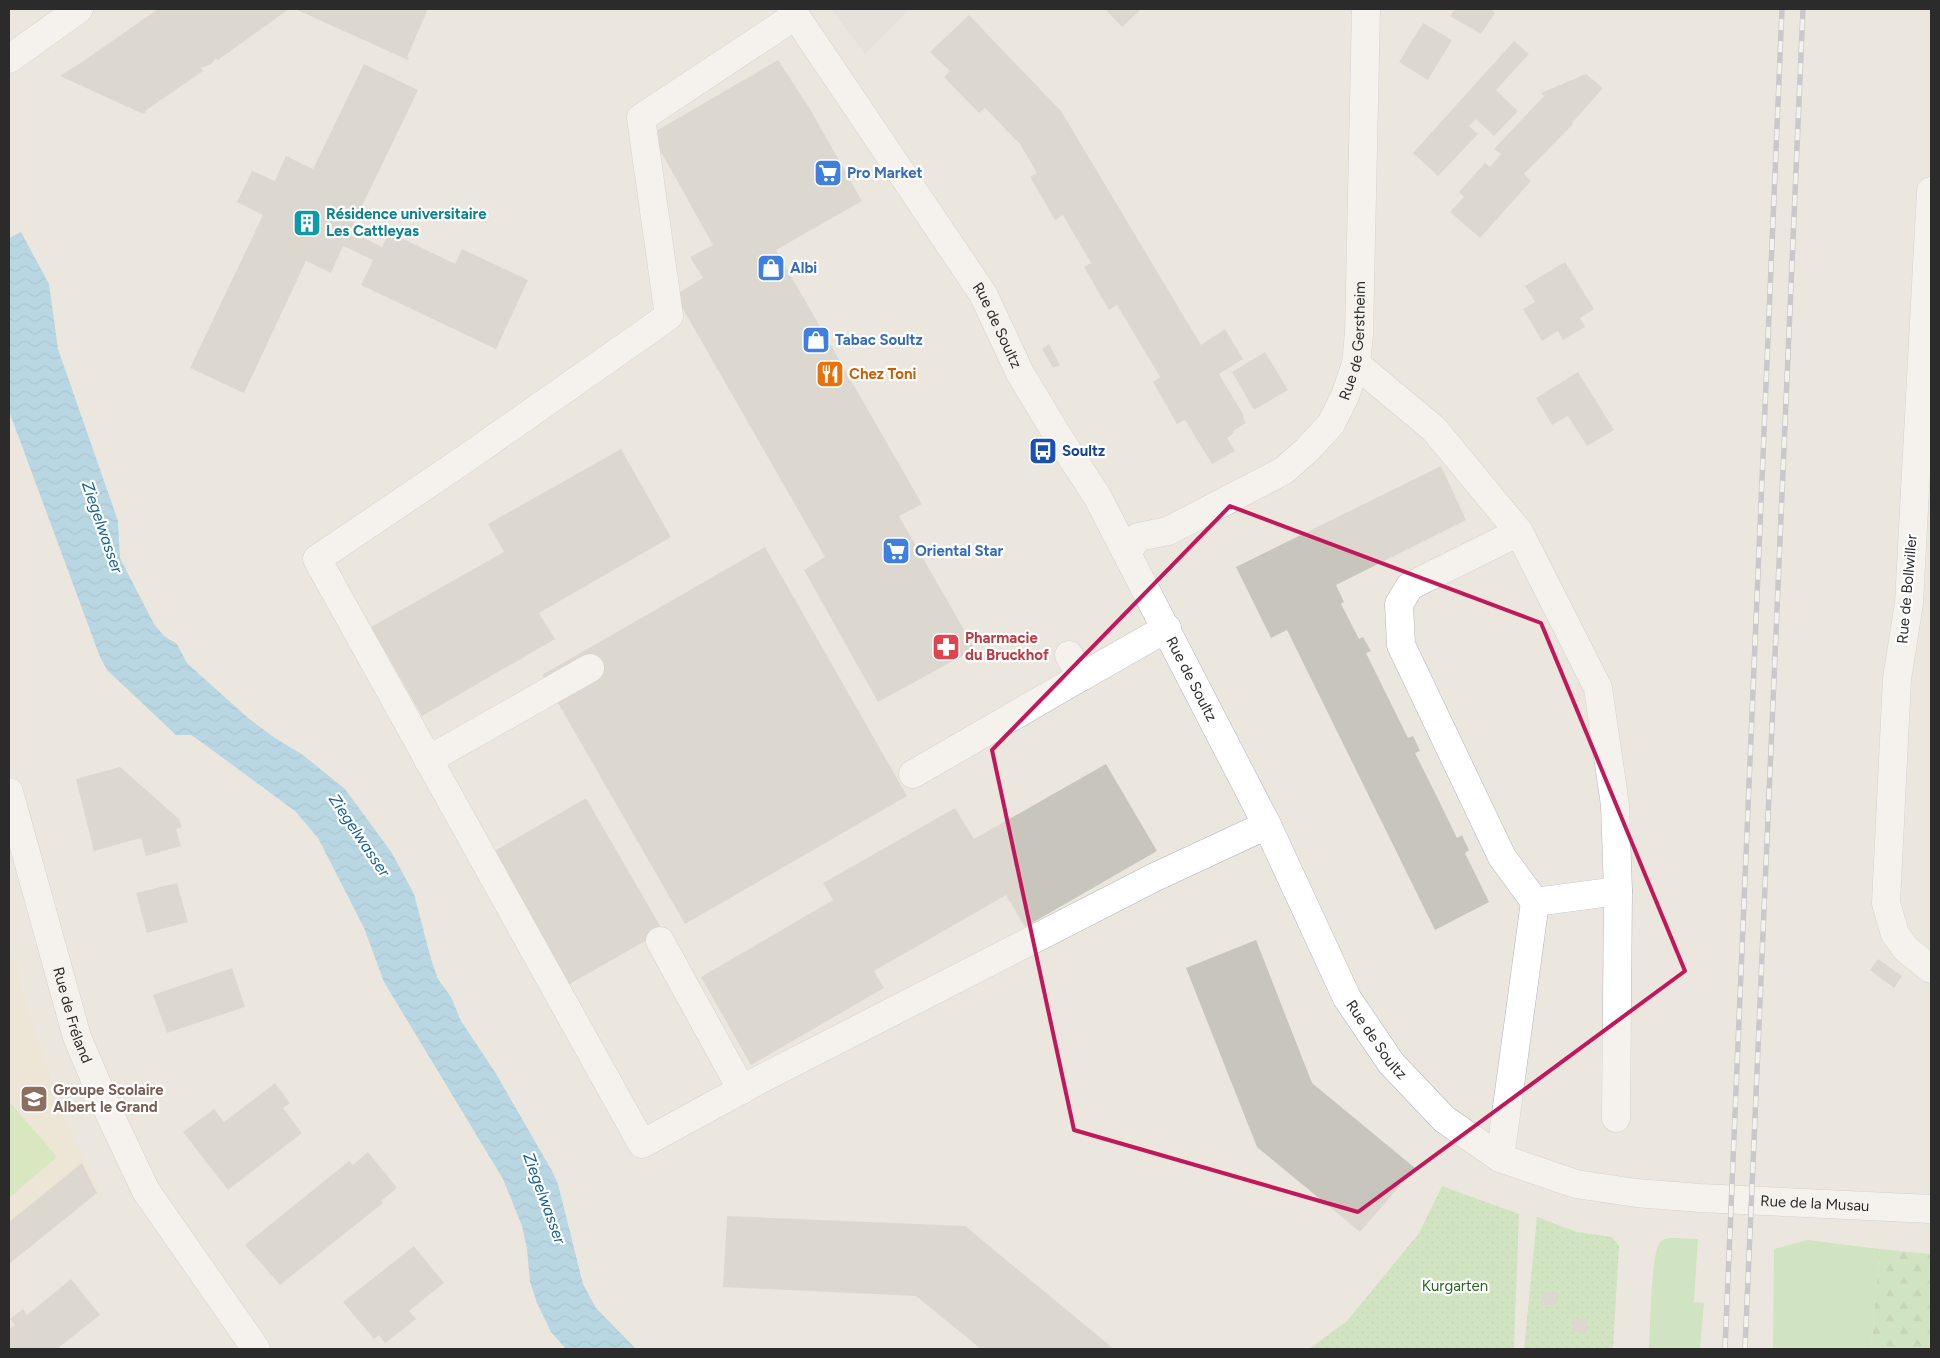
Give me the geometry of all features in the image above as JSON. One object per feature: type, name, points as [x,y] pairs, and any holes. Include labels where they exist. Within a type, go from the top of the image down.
[{"type":"street","points":[[9,59],[79,9]]},
{"type":"street","name":"Rue de Gerstheim","points":[[1126,552],[1138,537],[1168,531],[1282,471],[1306,451],[1331,424],[1345,396],[1356,364],[1366,9]]},
{"type":"street","points":[[793,12],[641,118],[669,316],[465,460],[317,559],[642,1144],[742,1090],[1155,877],[1267,825]]},
{"type":"street","name":"Rue de Soultz","points":[[793,12],[983,294],[1020,373],[1097,496],[1167,628],[1267,825],[1347,998],[1391,1063],[1444,1119],[1500,1158],[1576,1184],[1636,1193],[1700,1198]]},
{"type":"street","name":"Rue de Bollwiller","points":[[1931,192],[1909,603],[1897,679],[1886,903],[1895,934],[1906,948],[1931,969]]},
{"type":"street","points":[[1356,364],[1434,429],[1519,532],[1598,688],[1615,805],[1618,891],[1616,1118]]},
{"type":"street","points":[[1500,1158],[1534,902],[1502,857],[1401,645],[1399,604],[1410,586],[1519,532]]},
{"type":"street","points":[[913,774],[1075,666],[1167,628]]},
{"type":"street","points":[[428,760],[590,668]]},
{"type":"street","name":"Rue de Fréland","points":[[9,792],[76,1037],[111,1118],[146,1191],[256,1349]]},
{"type":"street","points":[[1534,902],[1618,891]]},
{"type":"street","points":[[660,941],[742,1090]]},
{"type":"street","name":"Rue de la Musau","points":[[1700,1198],[1931,1209]]},
{"type":"highlighted area","points":[[1230,506],[1541,623],[1685,971],[1358,1212],[1074,1130],[992,750]]},
{"type":"shaded area","points":[[831,9],[910,9],[865,54]]},
{"type":"shaded area","name":"Groupe Scolaire Albert le Grand","points":[[9,939],[31,1018],[49,1072],[69,1127],[100,1191],[9,1264]]},
{"type":"green space","points":[[9,1101],[57,1157],[9,1198]]},
{"type":"green space","name":"Kurgarten","points":[[1442,1186],[1519,1214],[1514,1349],[1309,1349],[1347,1321],[1419,1233]]},
{"type":"green space","points":[[1537,1217],[1577,1232],[1612,1237],[1619,1246],[1613,1349],[1524,1349]]},
{"type":"green space","points":[[1667,1238],[1698,1239],[1694,1302],[1704,1303],[1700,1349],[1649,1349],[1653,1276],[1657,1249],[1660,1242]]},
{"type":"green space","points":[[1807,1240],[1880,1249],[1871,1349],[1773,1349],[1774,1249]]},
{"type":"green space","points":[[1880,1249],[1931,1254],[1931,1349],[1871,1349]]},
{"type":"water","name":"Ziegelwasser","points":[[21,232],[49,284],[58,349],[118,521],[120,558],[154,624],[164,636],[177,644],[187,663],[248,718],[275,738],[303,755],[345,789],[392,853],[414,894],[438,979],[451,997],[461,1021],[495,1072],[558,1184],[583,1284],[596,1308],[636,1349],[566,1349],[551,1332],[537,1303],[530,1282],[527,1249],[522,1226],[503,1179],[384,982],[364,928],[318,838],[295,811],[204,744],[191,735],[176,735],[107,670],[100,657],[9,411],[9,238]]},
{"type":"building","points":[[158,9],[289,9],[218,60],[216,58],[211,64],[201,68],[203,71],[143,114],[60,76]]},
{"type":"building","points":[[295,9],[428,9],[407,57],[409,58],[408,60]]},
{"type":"building","points":[[1105,9],[1141,9],[1122,27]]},
{"type":"building","points":[[1455,9],[1491,9],[1495,13],[1481,34],[1450,16]]},
{"type":"building","points":[[969,15],[1061,111],[1201,345],[1225,329],[1243,359],[1219,374],[1244,416],[1246,423],[1233,431],[1234,433],[1227,438],[1235,451],[1212,464],[1185,420],[1177,424],[1153,382],[1160,377],[1117,305],[1109,310],[1084,267],[1091,263],[1063,215],[1055,220],[1030,177],[1037,173],[1020,144],[985,108],[979,113],[944,77],[950,71],[930,52]]},
{"type":"building","points":[[1423,23],[1452,40],[1428,80],[1399,62]]},
{"type":"building","points":[[1514,41],[1529,54],[1496,90],[1518,111],[1494,136],[1476,119],[1469,126],[1478,134],[1438,176],[1413,153]]},
{"type":"building","points":[[778,60],[810,109],[862,201],[776,250],[922,504],[899,516],[975,649],[878,702],[804,570],[825,557],[675,295],[703,278],[690,257],[713,245],[651,134]]},
{"type":"building","name":"Résidence universitaire Les Cattleyas","points":[[364,64],[418,90],[350,231],[382,247],[389,232],[455,264],[462,249],[528,280],[496,349],[361,285],[373,260],[343,246],[331,273],[306,261],[244,393],[190,368],[263,215],[237,202],[252,171],[275,181],[286,156],[313,169]]},
{"type":"building","points":[[1586,74],[1603,88],[1573,124],[1524,174],[1531,181],[1480,238],[1450,212],[1464,197],[1459,192],[1485,163],[1490,167],[1501,154],[1494,149],[1544,96],[1541,93]]},
{"type":"building","points":[[1565,262],[1594,309],[1580,318],[1585,327],[1563,340],[1558,331],[1542,341],[1523,309],[1535,302],[1525,286]]},
{"type":"building","points":[[1049,344],[1060,365],[1053,368],[1042,349]]},
{"type":"building","points":[[1265,352],[1288,390],[1254,410],[1232,372]]},
{"type":"building","points":[[1578,372],[1614,430],[1587,446],[1568,416],[1552,425],[1536,398]]},
{"type":"building","points":[[621,449],[671,537],[539,613],[555,639],[422,716],[371,627],[504,552],[488,524]]},
{"type":"building","points":[[1441,466],[1466,520],[1336,585],[1344,602],[1341,604],[1359,639],[1363,637],[1371,651],[1366,653],[1408,738],[1413,736],[1416,742],[1420,751],[1415,753],[1457,838],[1462,835],[1469,850],[1465,853],[1489,902],[1435,930],[1287,630],[1271,638],[1236,567]]},
{"type":"building","points":[[765,547],[907,796],[685,924],[542,675]]},
{"type":"building","points":[[1106,764],[1157,851],[1025,927],[1006,895],[874,971],[884,988],[751,1065],[701,977],[833,900],[823,883],[955,808],[974,839]]},
{"type":"building","points":[[120,767],[179,819],[182,827],[176,829],[181,846],[146,856],[141,838],[94,851],[76,779]]},
{"type":"building","points":[[586,798],[663,931],[566,986],[491,853]]},
{"type":"building","points":[[177,883],[188,922],[147,933],[136,893]]},
{"type":"building","points":[[1256,940],[1312,1083],[1415,1168],[1360,1232],[1257,1147],[1186,968]]},
{"type":"building","points":[[1878,959],[1902,976],[1894,988],[1870,970]]},
{"type":"building","points":[[232,968],[245,1007],[167,1033],[153,995]]},
{"type":"building","points":[[275,1083],[290,1103],[283,1108],[302,1133],[228,1190],[183,1132],[214,1109],[224,1122]]},
{"type":"building","points":[[368,1152],[397,1188],[381,1201],[383,1203],[280,1285],[245,1245],[349,1161],[353,1165]]},
{"type":"building","points":[[82,1163],[97,1193],[9,1264],[9,1222]]},
{"type":"building","points":[[727,1216],[965,1226],[1114,1349],[981,1349],[916,1296],[723,1287]]},
{"type":"building","points":[[414,1246],[444,1283],[409,1311],[416,1319],[385,1343],[379,1335],[374,1339],[343,1302]]},
{"type":"building","points":[[71,1279],[100,1315],[57,1349],[9,1349],[9,1329],[15,1325],[10,1319],[23,1309],[27,1315]]},
{"type":"building","points":[[1543,1292],[1558,1292],[1556,1305],[1542,1305]]},
{"type":"building","points":[[1573,1318],[1587,1319],[1586,1333],[1571,1332]]},
{"type":"railway","points":[[1725,1349],[1782,9]]},
{"type":"railway","points":[[1745,1349],[1803,9]]},
{"type":"place","name":"Pro Market","points":[[828,173]]},
{"type":"place","name":"Résidence universitaire Les Cattleyas","points":[[307,223]]},
{"type":"place","name":"Albi","points":[[771,268]]},
{"type":"place","name":"Tabac Soultz","points":[[816,340]]},
{"type":"place","name":"Chez Toni","points":[[830,374]]},
{"type":"place","name":"Soultz","points":[[1043,451]]},
{"type":"place","name":"Oriental Star","points":[[896,551]]},
{"type":"place","name":"Pharmacie du Bruckhof","points":[[946,647]]},
{"type":"place","name":"Groupe Scolaire Albert le Grand","points":[[34,1099]]}]
